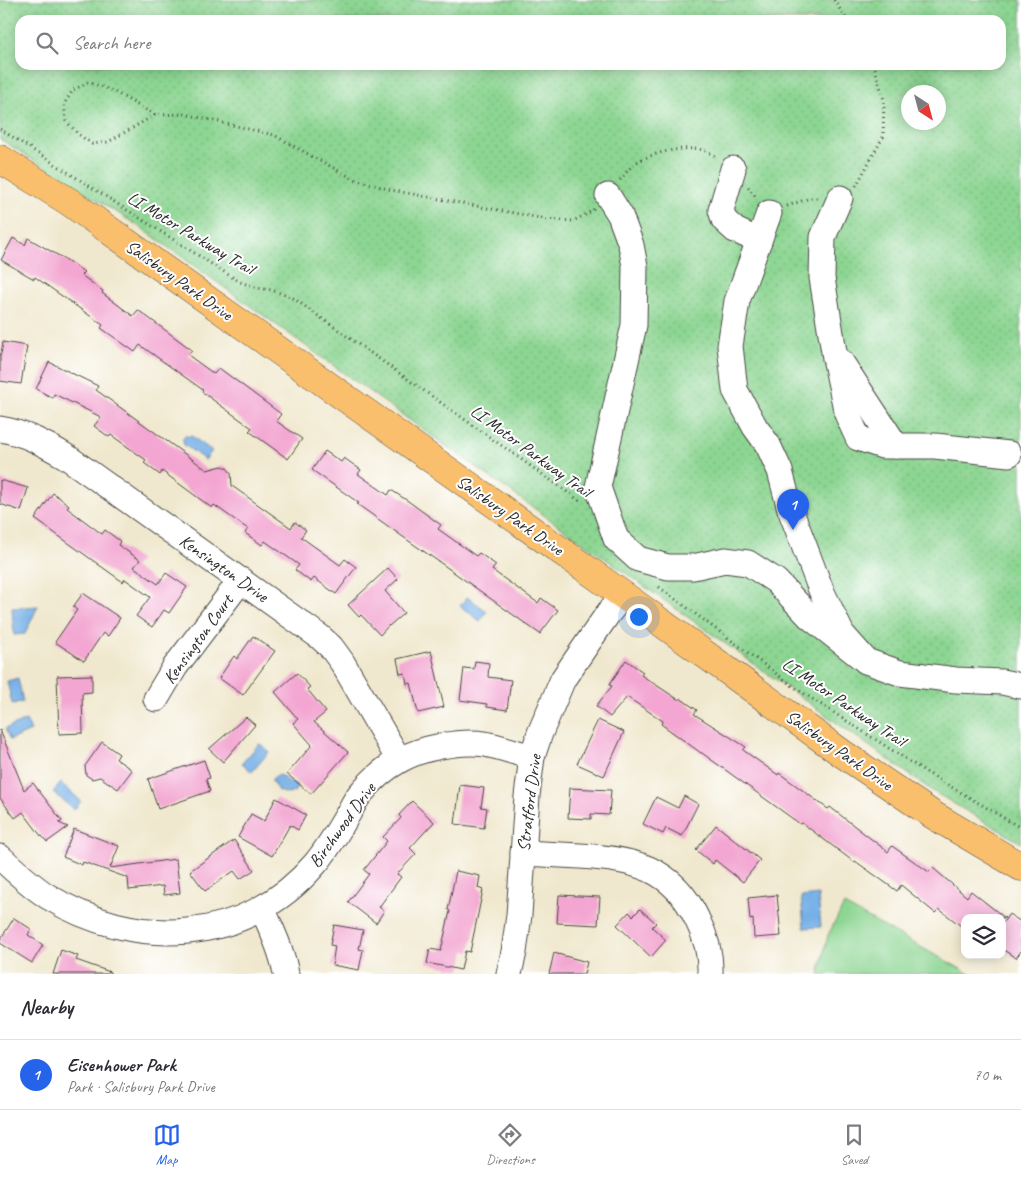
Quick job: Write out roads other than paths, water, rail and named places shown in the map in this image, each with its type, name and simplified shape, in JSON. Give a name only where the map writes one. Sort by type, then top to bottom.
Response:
[{"type":"main road","name":"Salisbury Park Drive","points":[[0,160],[68,201],[851,760],[932,815],[1021,867]]},
{"type":"street","points":[[732,169],[721,210],[724,220],[736,230],[759,241]]},
{"type":"street","points":[[608,196],[620,214],[631,245],[635,266],[634,325],[598,487],[616,539],[638,559],[668,567],[693,567],[725,560],[748,563],[776,581],[810,617],[866,660],[900,672],[956,680],[1002,682],[1021,686]]},
{"type":"street","points":[[840,198],[823,237],[822,278],[834,352],[847,414],[858,438],[882,446],[935,446],[1009,454]]},
{"type":"street","points":[[769,213],[737,301],[730,346],[735,390],[755,427],[768,445],[780,471],[790,510],[833,616],[842,634],[866,660]]},
{"type":"street","name":"Kensington Drive","points":[[0,428],[29,436],[67,457],[308,627],[331,647],[347,669],[399,760]]},
{"type":"street","name":"Kensington Court","points":[[156,699],[175,667],[241,580]]},
{"type":"street","name":"Stratford Drive","points":[[509,974],[519,915],[527,796],[532,756],[563,679],[622,595]]},
{"type":"street","name":"Birchwood Drive","points":[[0,857],[30,884],[47,896],[91,917],[136,930],[170,933],[209,928],[236,920],[262,908],[296,883],[315,865],[326,850],[359,795],[380,774],[399,760],[419,751],[436,747],[476,744],[484,744],[532,756]]},
{"type":"street","points":[[523,853],[611,858],[635,863],[660,875],[673,885],[691,906],[707,943],[710,974]]},
{"type":"street","points":[[262,908],[284,960],[286,974]]},
{"type":"water","points":[[186,435],[188,437],[190,435],[212,451],[205,460],[183,444],[185,442],[182,440]]},
{"type":"water","points":[[467,597],[487,611],[480,621],[460,606]]},
{"type":"water","points":[[38,606],[25,634],[14,635],[12,608]]},
{"type":"water","points":[[18,678],[23,702],[12,704],[7,681]]},
{"type":"water","points":[[26,720],[31,731],[10,740],[5,729]]},
{"type":"water","points":[[259,744],[269,752],[252,772],[242,763]]},
{"type":"water","points":[[277,775],[296,784],[295,791],[289,794],[278,791],[272,781]]},
{"type":"water","points":[[61,783],[81,801],[74,810],[53,792]]},
{"type":"water","points":[[818,895],[821,927],[804,928],[801,897]]},
{"type":"place","name":"Eisenhower Park","points":[[793,530]]}]
